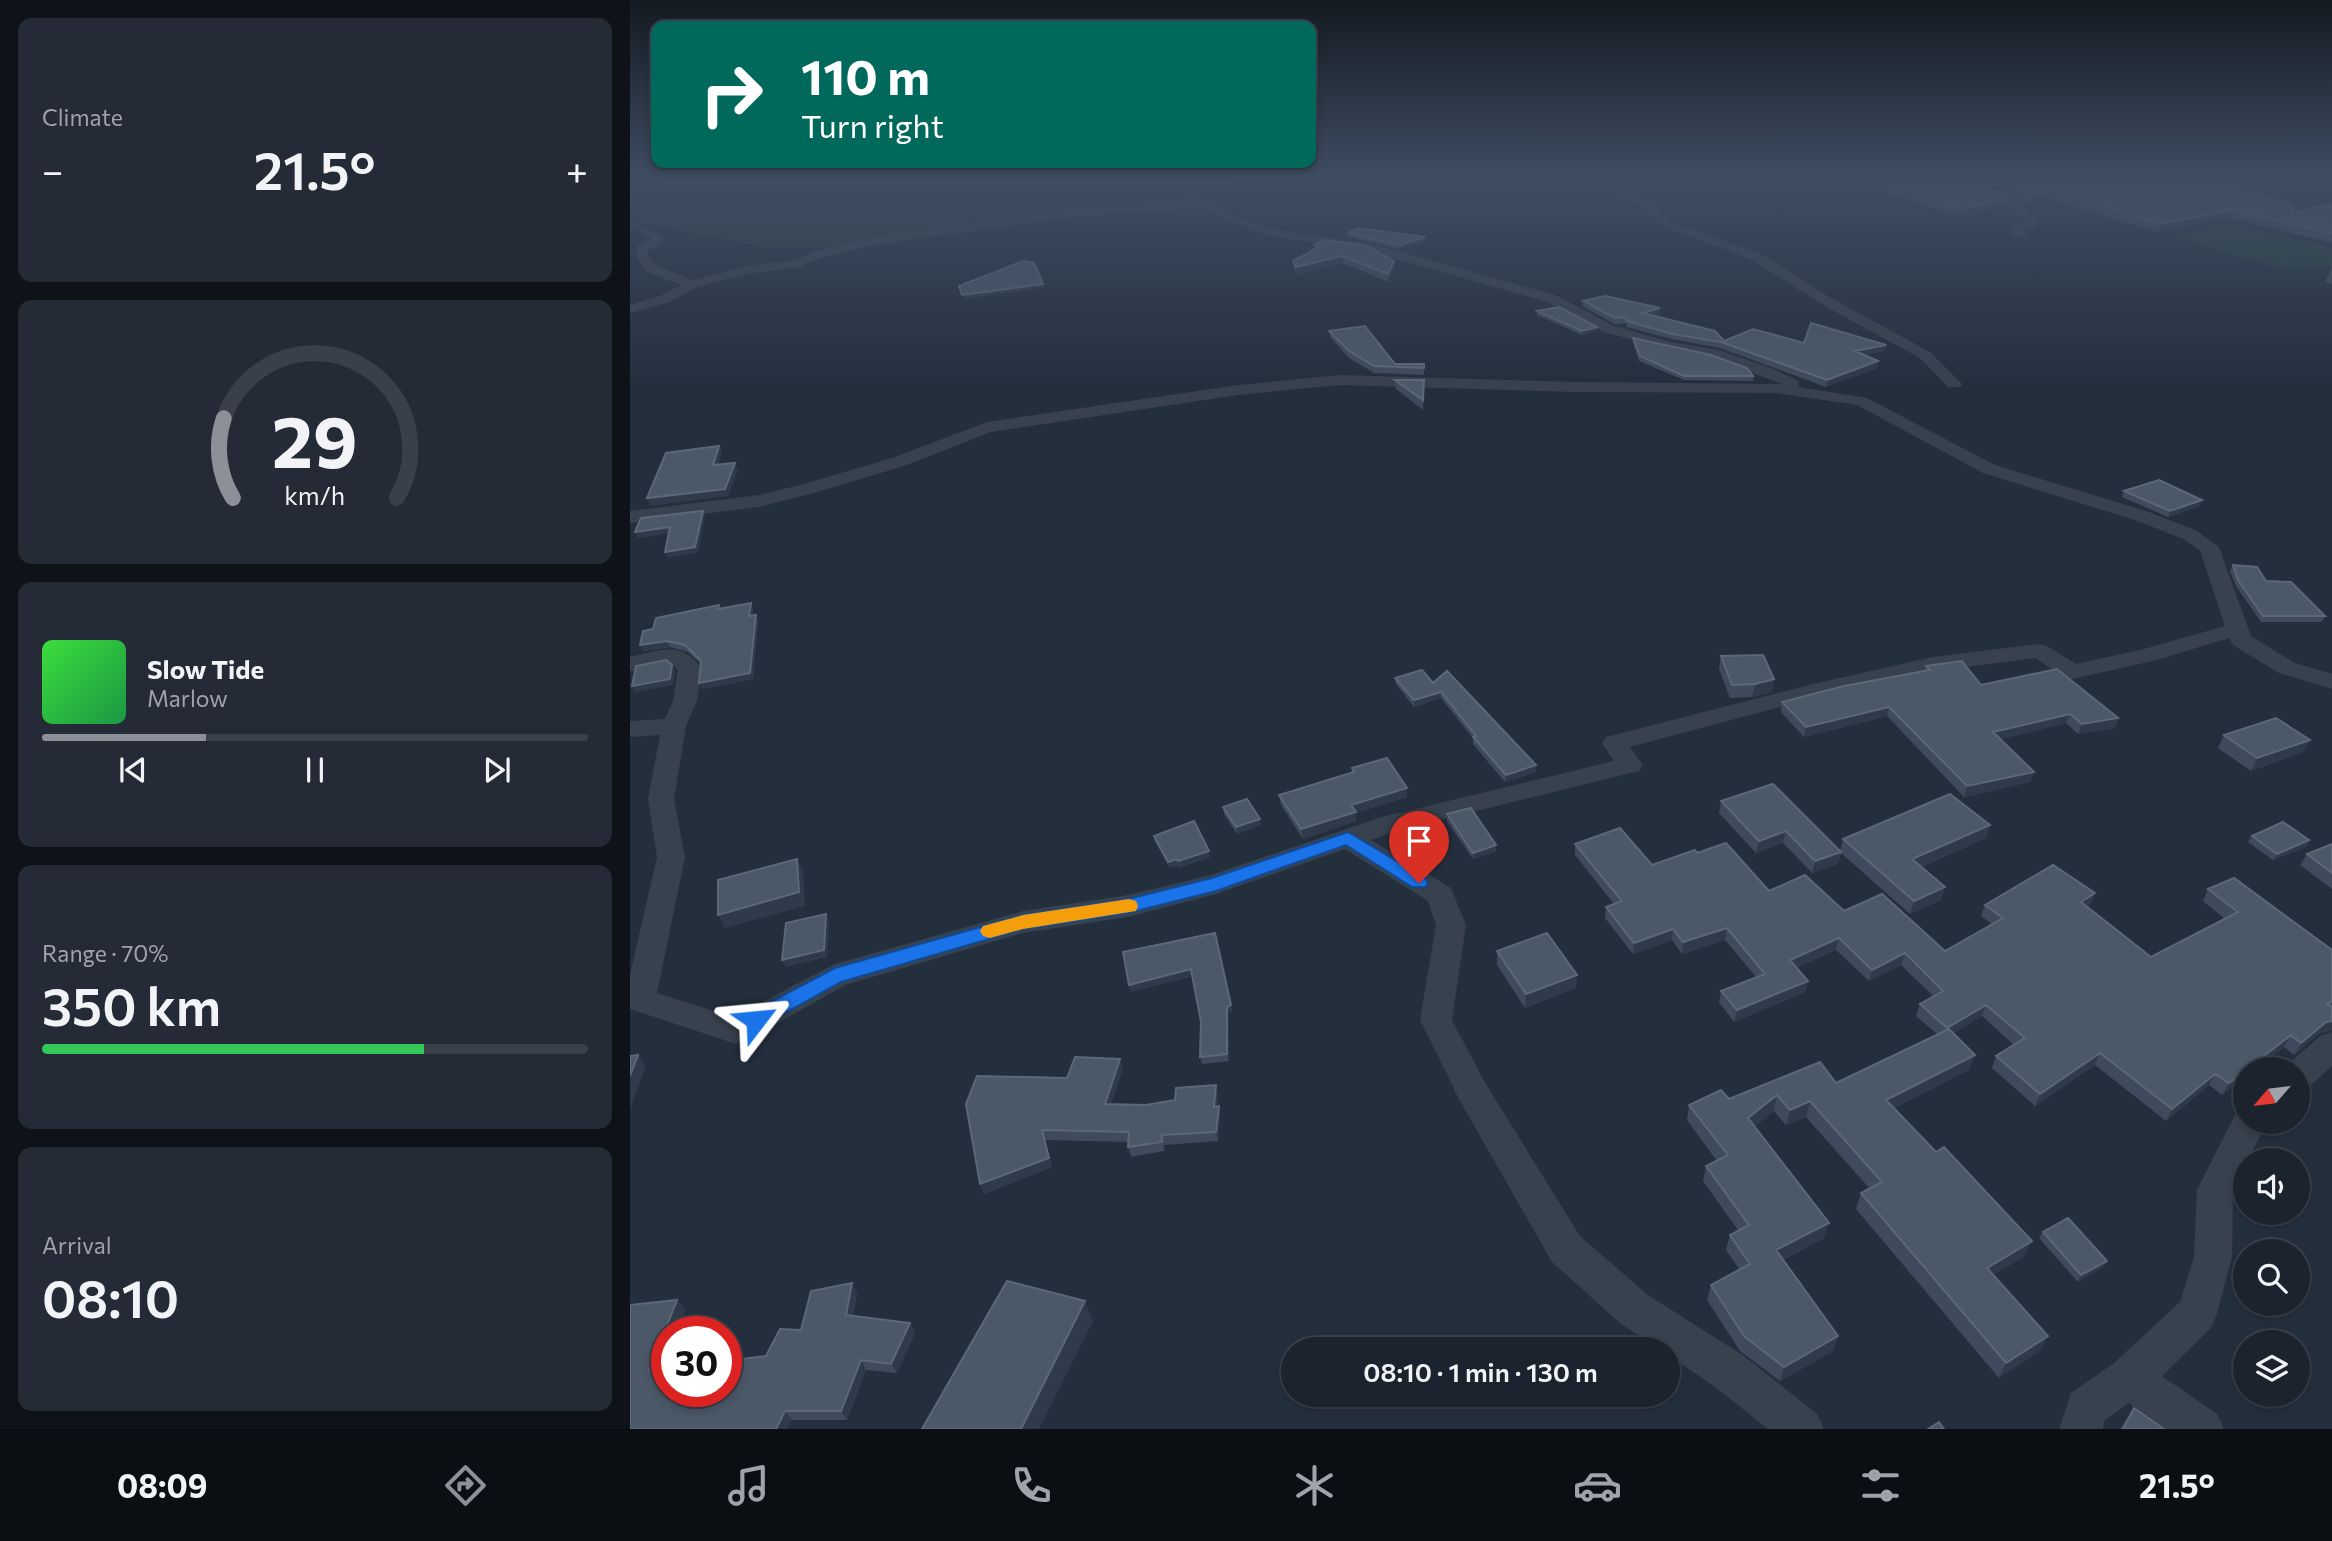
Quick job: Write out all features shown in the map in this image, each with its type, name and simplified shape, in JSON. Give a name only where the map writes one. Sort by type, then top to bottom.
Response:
[{"type":"street","points":[[644,248],[641,249],[641,256],[652,269],[692,284]]},
{"type":"street","points":[[630,309],[665,299],[692,284],[746,270],[800,263],[817,255],[846,248]]},
{"type":"street","points":[[1371,248],[1550,298],[1609,329],[1670,346],[1714,353],[1769,372],[1809,392]]},
{"type":"street","points":[[1732,248],[1755,256],[1828,302],[1925,355],[1954,384]]},
{"type":"street","points":[[630,517],[759,501],[807,489],[898,461],[987,427],[1250,389],[1339,380],[1576,387],[1776,388],[1861,401],[1989,470],[2143,516],[2190,535],[2209,547],[2241,640],[2287,668],[2332,682]]},
{"type":"street","points":[[630,664],[675,655],[690,669],[685,701],[674,726],[661,799],[671,857],[640,1000],[736,1031],[835,976],[1023,922],[1128,906],[1216,884],[1405,820],[1630,765],[1615,743],[1813,691],[1933,664],[2039,651],[2071,672],[2149,655],[2237,629]]},
{"type":"street","points":[[630,729],[674,726]]},
{"type":"street","points":[[1348,838],[1396,870],[1441,895],[1451,925],[1436,1020],[1484,1112],[1566,1249],[1634,1309],[1729,1371],[1802,1429]]},
{"type":"street","points":[[2310,1065],[2332,1045]]},
{"type":"street","points":[[2081,1429],[2086,1408],[2129,1378],[2197,1314],[2213,1257],[2216,1190],[2243,1134]]},
{"type":"street","points":[[2129,1378],[2202,1429]]},
{"type":"green space","points":[[767,248],[818,248],[774,249]]},
{"type":"green space","points":[[2213,248],[2332,248],[2332,266],[2286,271]]},
{"type":"building","points":[[1318,248],[1370,248],[1394,261],[1388,274],[1342,256],[1296,267],[1293,261]]},
{"type":"building","points":[[1023,261],[1034,263],[1043,284],[962,295],[959,286]]},
{"type":"building","points":[[1605,296],[1660,308],[1642,313],[1715,331],[1724,341],[1753,329],[1804,343],[1811,323],[1886,345],[1855,351],[1878,361],[1827,380],[1721,342],[1672,334],[1627,321],[1626,317],[1615,318],[1583,301]]},
{"type":"building","points":[[1559,307],[1597,327],[1582,331],[1537,311]]},
{"type":"building","points":[[1365,326],[1395,364],[1424,364],[1424,368],[1374,366],[1349,351],[1329,331]]},
{"type":"building","points":[[1633,338],[1711,355],[1747,368],[1753,376],[1684,376],[1640,356]]},
{"type":"building","points":[[1395,380],[1424,380],[1423,400]]},
{"type":"building","points":[[719,446],[713,465],[735,463],[725,489],[647,498],[666,453]]},
{"type":"building","points":[[2159,480],[2202,500],[2170,511],[2124,491]]},
{"type":"building","points":[[703,511],[695,547],[665,552],[670,527],[635,532],[641,518]]},
{"type":"building","points":[[2233,565],[2257,567],[2266,581],[2291,582],[2325,616],[2263,616],[2238,580]]},
{"type":"building","points":[[751,603],[749,616],[756,615],[750,673],[699,683],[701,661],[685,645],[667,641],[640,645],[643,631],[653,629],[656,618],[719,605],[718,609]]},
{"type":"building","points":[[1763,655],[1774,679],[1755,684],[1732,685],[1721,656]]},
{"type":"building","points":[[666,660],[672,665],[670,679],[632,686],[636,666]]},
{"type":"building","points":[[1962,661],[1981,685],[2057,669],[2118,718],[2082,724],[2070,714],[1993,732],[2034,772],[1967,786],[1889,707],[1806,727],[1782,702],[1844,686],[1930,670],[1926,666]]},
{"type":"building","points":[[1422,670],[1433,683],[1447,671],[1536,765],[1506,775],[1473,737],[1476,736],[1441,692],[1414,700],[1395,678]]},
{"type":"building","points":[[2276,718],[2310,740],[2257,758],[2224,735]]},
{"type":"building","points":[[1387,758],[1407,788],[1351,805],[1356,812],[1301,829],[1279,795],[1354,772],[1352,768]]},
{"type":"building","points":[[1773,784],[1841,852],[1815,861],[1786,831],[1759,841],[1721,801]]},
{"type":"building","points":[[1950,794],[1990,825],[1912,859],[1945,887],[1914,901],[1843,839]]},
{"type":"building","points":[[1247,799],[1260,819],[1236,827],[1223,807]]},
{"type":"building","points":[[1471,808],[1496,845],[1473,853],[1447,814]]},
{"type":"building","points":[[1194,821],[1209,851],[1168,862],[1154,836]]},
{"type":"building","points":[[2283,822],[2309,840],[2277,854],[2252,836]]},
{"type":"building","points":[[1620,828],[1652,865],[1695,850],[1697,853],[1726,843],[1769,891],[1805,875],[1844,911],[1882,894],[1945,951],[2003,918],[1985,905],[2053,865],[2095,893],[2081,902],[2151,957],[2238,912],[2208,889],[2234,878],[2332,950],[2332,1001],[2327,1004],[2332,1007],[2332,1021],[2326,1022],[2301,1043],[2291,1035],[2263,1057],[2233,1057],[2233,1080],[2229,1083],[2215,1074],[2172,1109],[2100,1053],[2040,1094],[1996,1056],[2025,1038],[1986,1005],[1947,1028],[1920,1004],[1943,991],[1905,953],[1872,970],[1839,938],[1790,960],[1808,981],[1737,1010],[1721,991],[1765,974],[1727,928],[1683,942],[1673,929],[1634,943],[1606,907],[1622,901],[1575,844]]},
{"type":"building","points":[[2332,844],[2332,873],[2307,854]]},
{"type":"building","points":[[797,859],[799,892],[718,915],[718,880]]},
{"type":"building","points":[[826,914],[824,950],[782,960],[786,923]]},
{"type":"building","points":[[1215,933],[1231,1005],[1227,1007],[1227,1054],[1200,1057],[1201,1022],[1191,969],[1129,985],[1123,952]]},
{"type":"building","points":[[1547,933],[1577,975],[1526,994],[1497,951]]},
{"type":"building","points":[[1949,1029],[1975,1055],[1886,1100],[1936,1152],[1944,1147],[2032,1241],[1987,1268],[2048,1336],[2006,1363],[1861,1193],[1882,1182],[1810,1101],[1790,1110],[1777,1095],[1748,1118],[1829,1223],[1776,1250],[1838,1336],[1784,1367],[1744,1336],[1711,1285],[1750,1264],[1730,1235],[1749,1225],[1706,1166],[1728,1155],[1689,1105],[1721,1090],[1729,1099],[1820,1062],[1836,1083]]},
{"type":"building","points":[[638,1055],[630,1076],[630,1056]]},
{"type":"building","points":[[1075,1057],[1120,1059],[1105,1104],[1146,1105],[1175,1100],[1176,1088],[1216,1085],[1214,1107],[1219,1106],[1216,1132],[1162,1135],[1162,1142],[1128,1147],[1129,1132],[1042,1130],[1049,1158],[980,1184],[966,1104],[977,1076],[1067,1078]]},
{"type":"building","points":[[2068,1218],[2107,1261],[2081,1275],[2043,1232]]},
{"type":"building","points":[[1007,1281],[1085,1301],[1021,1429],[922,1429]]},
{"type":"building","points":[[852,1283],[846,1315],[910,1323],[891,1364],[861,1360],[841,1411],[785,1411],[776,1429],[630,1429],[630,1305],[677,1300],[671,1316],[651,1316],[651,1407],[742,1407],[742,1359],[766,1356],[780,1329],[801,1330],[811,1291]]},
{"type":"building","points":[[2134,1408],[2164,1429],[2123,1429]]},
{"type":"building","points":[[1939,1422],[1944,1429],[1928,1429]]},
{"type":"slow traffic","points":[[990,931],[1023,922],[1129,906]]},
{"type":"route","points":[[756,1020],[835,976],[1023,922],[1128,906],[1216,884],[1348,838],[1419,883]]}]
